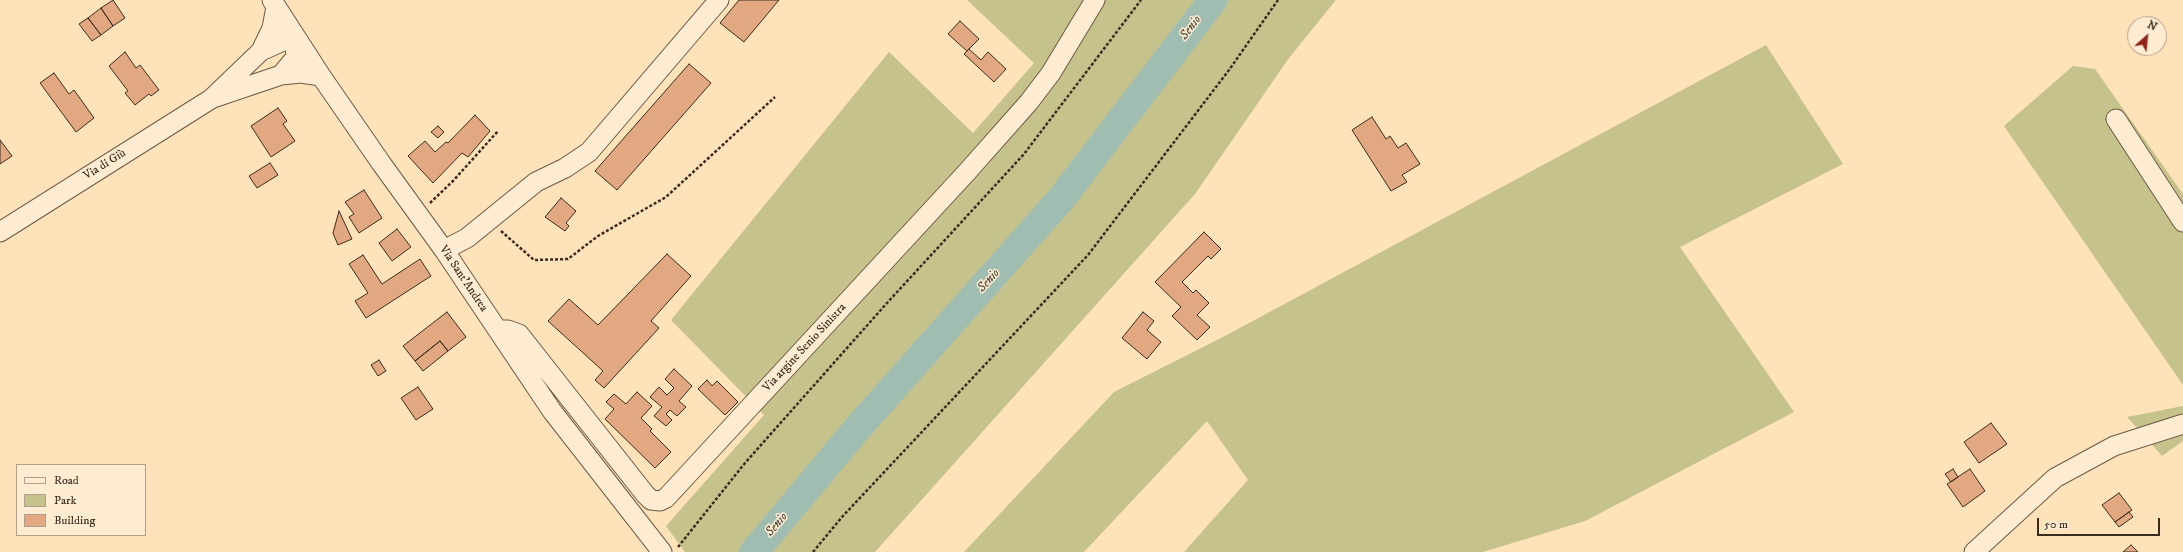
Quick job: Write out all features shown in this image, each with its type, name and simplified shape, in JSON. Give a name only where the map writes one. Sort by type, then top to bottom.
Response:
[{"type":"street","points":[[444,250],[467,238],[536,182],[565,168],[589,152],[719,0]]},
{"type":"street","name":"Via argine Senio Sinistra","points":[[498,330],[508,330],[519,334],[651,500],[660,501],[666,498],[967,172],[1029,102],[1051,73],[1095,0]]},
{"type":"street","name":"Via Sant'Andrea","points":[[274,3],[321,76],[444,250],[552,411],[662,552]]},
{"type":"street","name":"Via di Giù","points":[[261,51],[272,28],[274,3]]},
{"type":"street","points":[[281,75],[296,57],[294,36]]},
{"type":"street","name":"Via di Giù","points":[[0,232],[211,99],[261,51],[294,36]]},
{"type":"street","name":"Via di Giù","points":[[211,99],[281,75],[301,73],[321,76]]},
{"type":"street","points":[[2116,119],[2183,222]]},
{"type":"street","points":[[1974,552],[2055,478],[2114,446],[2183,424]]},
{"type":"path","points":[[674,552],[745,463],[892,297],[1024,154],[1140,0]]},
{"type":"path","points":[[813,552],[842,517],[1088,255],[1224,76],[1278,0]]},
{"type":"path","points":[[489,220],[534,260],[568,259],[598,236],[666,197],[775,97]]},
{"type":"path","points":[[418,213],[453,181],[498,131]]},
{"type":"green space","points":[[967,0],[1336,0],[1289,58],[1195,194],[875,552],[685,552],[666,526],[764,415],[671,320],[889,52],[973,133],[1034,63]]},
{"type":"green space","points":[[1766,45],[1843,164],[1680,247],[1794,412],[1585,521],[1483,552],[1184,552],[1248,480],[1207,421],[1084,552],[964,552],[1114,392],[1223,337]]},
{"type":"green space","points":[[2073,66],[2095,69],[2183,194],[2183,385],[2004,126]]},
{"type":"green space","points":[[2183,406],[2183,441],[2162,456],[2127,417]]},
{"type":"building","points":[[113,0],[125,18],[113,26],[101,8]]},
{"type":"building","points":[[739,0],[779,0],[744,42],[720,23]]},
{"type":"building","points":[[101,8],[113,26],[101,35],[88,18]]},
{"type":"building","points":[[88,18],[101,35],[92,41],[79,24]]},
{"type":"building","points":[[960,21],[979,39],[967,51],[948,34]]},
{"type":"building","points":[[969,49],[981,60],[988,52],[1006,69],[994,82],[964,54]]},
{"type":"building","points":[[125,52],[136,68],[140,65],[159,90],[151,96],[149,94],[135,105],[125,93],[128,91],[109,66]]},
{"type":"building","points":[[689,64],[711,83],[617,190],[595,171]]},
{"type":"building","points":[[54,73],[69,94],[74,90],[94,118],[76,132],[40,83]]},
{"type":"building","points":[[278,108],[287,121],[283,124],[295,141],[271,157],[251,126]]},
{"type":"building","points":[[475,115],[490,131],[468,157],[462,153],[433,183],[408,156],[425,141],[435,152],[446,142],[448,143]]},
{"type":"building","points":[[1372,117],[1386,139],[1390,136],[1398,148],[1406,143],[1420,164],[1402,175],[1407,182],[1391,191],[1352,130]]},
{"type":"building","points":[[438,126],[444,132],[438,138],[431,132]]},
{"type":"building","points":[[0,140],[12,156],[0,164]]},
{"type":"building","points":[[270,163],[278,175],[257,188],[249,176]]},
{"type":"building","points":[[364,190],[382,218],[359,233],[349,217],[354,214],[345,202]]},
{"type":"building","points":[[561,198],[576,211],[566,223],[569,226],[565,231],[545,217]]},
{"type":"building","points":[[339,211],[352,239],[338,245],[333,233]]},
{"type":"building","points":[[397,229],[411,247],[392,261],[379,243]]},
{"type":"building","points":[[1204,232],[1221,249],[1211,259],[1208,256],[1182,282],[1193,293],[1196,290],[1209,303],[1197,315],[1210,327],[1197,340],[1172,316],[1181,307],[1155,282]]},
{"type":"building","points":[[667,254],[691,276],[651,321],[659,328],[604,388],[595,380],[603,371],[548,321],[569,299],[598,325]]},
{"type":"building","points":[[363,255],[382,284],[420,259],[431,276],[366,318],[355,301],[368,293],[349,264]]},
{"type":"building","points":[[447,312],[466,337],[448,351],[440,341],[415,361],[403,346]]},
{"type":"building","points":[[1143,312],[1154,321],[1147,330],[1161,342],[1147,359],[1122,338]]},
{"type":"building","points":[[440,341],[448,351],[423,371],[415,361]]},
{"type":"building","points":[[379,360],[386,371],[378,376],[371,365]]},
{"type":"building","points":[[674,369],[692,386],[679,401],[686,407],[677,416],[670,410],[666,414],[672,420],[666,426],[654,416],[662,407],[650,397],[659,387],[667,395],[674,388],[665,379]]},
{"type":"building","points":[[707,380],[712,386],[717,381],[738,402],[725,415],[698,389]]},
{"type":"building","points":[[418,387],[433,409],[416,420],[401,398]]},
{"type":"building","points":[[637,392],[652,406],[641,418],[652,429],[650,431],[671,452],[655,468],[605,419],[614,409],[606,402],[614,394],[626,404]]},
{"type":"building","points":[[1991,423],[2007,444],[1979,463],[1964,442]]},
{"type":"building","points":[[1953,469],[1958,477],[1951,482],[1945,474]]},
{"type":"building","points":[[1970,469],[1985,491],[1963,507],[1947,484]]},
{"type":"building","points":[[2119,493],[2132,510],[2115,522],[2102,505]]},
{"type":"building","points":[[2129,512],[2133,517],[2119,527],[2115,522]]},
{"type":"building","points":[[2131,545],[2138,552],[2123,552]]},
{"type":"waterway","name":"Senio","points":[[754,552],[856,430],[1061,199],[1213,0]]}]
